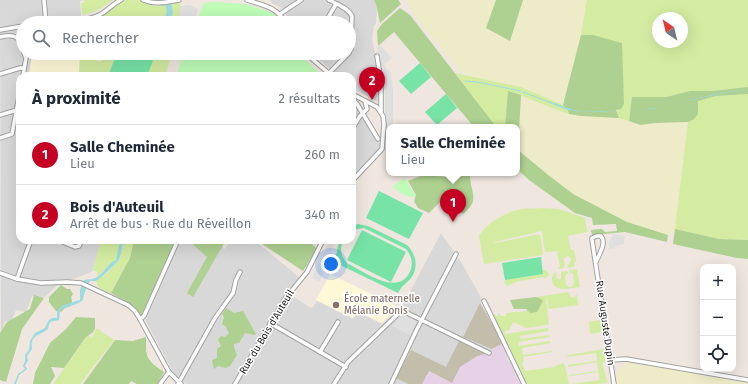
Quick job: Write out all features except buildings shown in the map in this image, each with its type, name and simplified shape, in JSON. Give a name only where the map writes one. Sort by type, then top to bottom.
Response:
[{"type":"street","points":[[44,0],[45,16]]},
{"type":"street","points":[[97,16],[107,11],[121,0]]},
{"type":"street","points":[[143,0],[149,2],[180,0]]},
{"type":"street","points":[[247,0],[269,7],[280,14],[301,0]]},
{"type":"street","points":[[291,0],[294,5]]},
{"type":"street","points":[[329,0],[346,9],[352,16]]},
{"type":"street","points":[[329,16],[336,4]]},
{"type":"street","points":[[0,30],[16,27]]},
{"type":"street","points":[[0,37],[16,37]]},
{"type":"street","points":[[356,177],[382,149],[384,124],[381,113],[381,82],[377,56]]},
{"type":"street","points":[[24,72],[26,60]]},
{"type":"street","points":[[313,60],[327,72]]},
{"type":"street","points":[[332,72],[342,60]]},
{"type":"street","points":[[0,74],[24,68]]},
{"type":"street","points":[[356,96],[377,107],[381,113]]},
{"type":"street","points":[[365,101],[367,109]]},
{"type":"street","points":[[356,103],[378,139]]},
{"type":"street","points":[[356,123],[367,109],[377,107]]},
{"type":"street","points":[[0,115],[16,110]]},
{"type":"street","points":[[0,138],[12,134],[16,115]]},
{"type":"street","name":"Rue Auguste Dupin","points":[[596,262],[603,242],[601,236],[592,238],[614,384]]},
{"type":"street","points":[[18,277],[30,244]]},
{"type":"street","points":[[68,244],[76,247],[80,244]]},
{"type":"street","points":[[140,319],[144,316],[176,244]]},
{"type":"street","name":"Rue du Bois d'Auteuil","points":[[235,384],[270,323],[292,290],[308,272],[321,244]]},
{"type":"street","points":[[391,384],[456,254]]},
{"type":"street","points":[[0,272],[41,283],[78,282],[128,305],[135,311],[140,319],[168,372],[179,383],[215,318],[233,293],[236,280],[240,272]]},
{"type":"street","points":[[484,301],[524,384]]},
{"type":"street","points":[[334,384],[348,362],[397,313],[403,311],[489,353]]},
{"type":"street","points":[[320,352],[338,322]]},
{"type":"street","points":[[270,323],[346,367]]},
{"type":"street","points":[[610,360],[626,359],[748,380]]},
{"type":"street","points":[[160,384],[168,372]]},
{"type":"shaded area","points":[[0,0],[84,0],[80,1],[81,16],[16,16],[16,60],[31,60],[29,72],[16,72],[16,244],[101,244],[101,246],[92,272],[57,285],[45,297],[32,296],[26,312],[16,310],[11,322],[5,321],[1,334]]},
{"type":"shaded area","points":[[270,0],[374,0],[377,4],[376,24],[374,25],[372,38],[376,58],[379,101],[377,102],[372,98],[356,91],[356,72],[333,72],[320,60],[356,60],[356,16],[287,16],[284,9],[272,3]]},
{"type":"shaded area","points":[[406,0],[496,0],[486,28],[510,40],[523,0],[587,0],[581,35],[563,105],[512,85],[476,79],[459,70],[417,19]]},
{"type":"shaded area","points":[[189,5],[198,9],[196,16],[179,16],[180,6]]},
{"type":"shaded area","points":[[381,46],[391,58],[384,65],[391,73],[393,89],[393,124],[386,124],[386,143],[385,90],[377,47]]},
{"type":"shaded area","points":[[31,60],[80,60],[79,72],[30,72]]},
{"type":"shaded area","points":[[521,95],[559,111],[619,118],[640,125],[688,122],[674,234],[668,235],[627,222],[573,194],[520,152]]},
{"type":"shaded area","points":[[356,106],[363,114],[381,146],[356,172]]},
{"type":"shaded area","points":[[441,233],[461,262],[482,299],[480,303],[503,343],[492,349],[492,352],[488,356],[475,358],[460,367],[452,383],[429,371],[422,384],[187,384],[174,374],[142,314],[149,259],[162,271],[174,244],[218,244],[225,249],[228,244],[259,244],[299,277],[291,295],[309,307],[312,308],[317,301],[353,319],[356,311],[382,324],[403,305]]},
{"type":"shaded area","points":[[613,234],[625,236],[624,244],[609,249],[609,242]]},
{"type":"shaded area","points":[[328,244],[334,244],[319,282],[312,278]]},
{"type":"shaded area","points":[[330,274],[398,307],[382,323],[357,311],[353,318],[316,300]]},
{"type":"shaded area","points":[[480,303],[503,343],[492,349],[463,337]]},
{"type":"shaded area","points":[[404,314],[415,320],[416,323],[410,335],[393,326],[400,315],[403,316]]},
{"type":"shaded area","points":[[459,341],[485,354],[477,356],[460,367],[452,383],[429,371],[422,384],[408,384],[396,378],[411,350],[446,367]]},
{"type":"shaded area","points":[[503,343],[508,355],[507,359],[509,362],[512,362],[522,384],[422,384],[428,371],[452,383],[460,367],[477,356],[485,354],[488,356],[492,352],[492,349]]},
{"type":"shaded area","points":[[627,362],[748,382],[748,384],[616,384],[615,374]]},
{"type":"green space","points":[[84,0],[113,0],[98,10],[82,15],[81,3],[84,3]]},
{"type":"green space","points":[[124,0],[140,0],[156,6],[165,5],[166,7],[167,6],[168,15],[168,16],[103,16]]},
{"type":"green space","points":[[374,0],[398,0],[401,4],[380,23]]},
{"type":"green space","points":[[496,0],[523,0],[510,41],[486,28]]},
{"type":"green space","points":[[587,0],[748,0],[748,87],[712,91],[690,91],[666,97],[632,97],[629,121],[619,118],[593,35],[581,35]]},
{"type":"green space","points":[[179,2],[181,6],[180,16],[170,16],[172,12],[170,6]]},
{"type":"green space","points":[[217,2],[246,4],[270,12],[274,14],[274,16],[199,16],[204,3]]},
{"type":"green space","points":[[400,8],[410,15],[494,124],[471,124],[394,32],[378,46],[377,31],[382,24]]},
{"type":"green space","points":[[581,35],[593,35],[622,43],[624,104],[621,109],[616,110],[619,118],[569,114],[568,110],[563,105]]},
{"type":"green space","points":[[80,60],[95,60],[100,62],[101,60],[115,60],[110,72],[79,72]]},
{"type":"green space","points":[[114,60],[153,60],[149,72],[110,72]]},
{"type":"green space","points":[[153,60],[170,60],[167,72],[149,72]]},
{"type":"green space","points":[[182,60],[305,60],[318,72],[177,72]]},
{"type":"green space","points":[[420,63],[431,77],[411,94],[399,81]]},
{"type":"green space","points":[[455,73],[521,87],[563,105],[568,110],[569,114],[508,91],[505,124],[494,124]]},
{"type":"green space","points":[[748,87],[748,94],[716,96],[698,101],[698,114],[694,119],[688,122],[640,125],[629,121],[632,97],[666,97],[690,91],[712,91]]},
{"type":"green space","points":[[508,91],[521,95],[519,124],[505,124]]},
{"type":"green space","points":[[446,94],[457,108],[438,124],[436,124],[425,112]]},
{"type":"green space","points":[[748,94],[748,240],[719,239],[675,229],[688,122],[697,114],[698,101],[716,96]]},
{"type":"green space","points":[[520,152],[573,194],[627,222],[668,235],[667,242],[625,232],[592,235],[591,230],[602,229],[605,232],[617,231],[616,224],[593,225],[592,218],[575,213],[520,172]]},
{"type":"green space","points":[[420,176],[470,176],[473,199],[469,209],[463,214],[454,203],[444,207],[441,201],[429,213],[418,208],[414,201],[416,195],[408,181]]},
{"type":"green space","points":[[405,179],[415,195],[414,197],[406,195],[392,187]]},
{"type":"green space","points":[[379,191],[423,213],[409,239],[366,218]]},
{"type":"green space","points":[[522,209],[559,209],[585,218],[587,232],[568,236],[571,250],[574,250],[576,262],[574,262],[575,266],[569,268],[567,267],[571,260],[570,257],[567,256],[563,259],[565,263],[564,268],[558,269],[560,267],[557,253],[559,251],[545,252],[542,231],[494,242],[540,234],[543,255],[484,264],[479,236],[487,226],[498,218]]},
{"type":"green space","points":[[356,225],[368,226],[407,245],[413,252],[416,265],[415,269],[411,278],[398,293],[334,262],[339,244],[342,244],[341,252],[347,263],[372,277],[391,283],[399,282],[406,278],[411,269],[412,261],[406,249],[364,228],[356,229]]},
{"type":"green space","points":[[675,229],[719,239],[748,240],[748,259],[673,244]]},
{"type":"green space","points":[[362,230],[406,252],[391,282],[347,260]]},
{"type":"green space","points":[[100,244],[120,244],[117,259],[97,277],[97,272],[93,270]]},
{"type":"green space","points":[[123,244],[133,244],[130,258],[110,294],[98,287],[96,281],[108,272],[120,258]]},
{"type":"green space","points":[[133,244],[174,244],[141,316],[129,303],[111,293],[130,258]]},
{"type":"green space","points":[[192,244],[224,244],[193,297],[187,293],[207,257]]},
{"type":"green space","points":[[262,244],[312,244],[317,249],[303,271]]},
{"type":"green space","points":[[541,257],[543,274],[505,280],[502,263]]},
{"type":"green space","points":[[577,269],[580,287],[565,289],[556,287],[553,284],[553,274],[556,272],[557,279],[561,279],[561,272],[567,271],[568,273],[565,276],[566,284],[568,287],[571,287],[574,283],[573,274],[569,272],[569,270]]},
{"type":"green space","points":[[543,270],[548,272],[549,275],[544,279],[544,277],[519,281],[507,286],[504,282],[505,280],[543,274]]},
{"type":"green space","points":[[61,285],[67,289],[70,289],[73,294],[71,297],[71,306],[65,308],[61,312],[56,311],[49,302],[49,297]]},
{"type":"green space","points":[[569,292],[571,298],[577,295],[578,305],[549,309],[546,299],[549,324],[526,328],[513,322],[509,331],[505,330],[505,334],[548,328],[549,331],[520,336],[521,339],[549,335],[550,337],[518,342],[519,346],[550,341],[551,343],[522,348],[523,355],[552,351],[523,357],[524,361],[522,363],[525,371],[555,367],[563,363],[569,384],[525,384],[492,314],[498,317],[498,313],[501,316],[506,316],[506,313],[528,311],[530,313],[541,303],[541,299],[536,297]]},
{"type":"green space","points":[[34,295],[44,298],[22,329],[6,382],[0,380],[0,333],[7,322],[30,309]]},
{"type":"green space","points":[[536,297],[543,301],[537,312],[530,313],[526,309],[514,309],[510,300]]},
{"type":"green space","points":[[226,308],[234,313],[243,311],[256,334],[245,333],[239,343],[234,344],[237,355],[230,366],[226,368],[218,366],[214,369],[212,360],[217,358],[217,349],[221,346],[218,339],[221,336],[225,337],[229,333],[226,327],[222,324],[224,317],[222,314]]},
{"type":"green space","points":[[76,317],[95,318],[95,329],[86,337],[64,368],[51,367],[55,376],[50,384],[33,384],[35,373],[50,343],[66,329]]},
{"type":"green space","points":[[603,321],[603,330],[600,330],[603,332],[590,334],[589,322]]},
{"type":"green space","points":[[96,329],[114,340],[80,384],[53,384],[88,335],[92,338]]},
{"type":"green space","points":[[146,337],[146,350],[148,358],[164,372],[157,384],[137,384],[131,381],[129,384],[83,384],[115,340],[133,341]]},
{"type":"green space","points":[[604,349],[605,362],[602,363],[607,381],[606,383],[571,384],[600,380],[598,372],[569,376],[598,371],[597,362],[568,367],[568,365],[597,361],[596,353],[566,357],[569,355]]},
{"type":"water","points":[[748,90],[724,93],[674,104],[715,94]]},
{"type":"water","points":[[547,101],[581,111],[618,111],[601,112],[576,111],[569,110]]},
{"type":"water","points":[[661,107],[652,109],[635,110],[651,108]]},
{"type":"water","points":[[120,244],[123,244],[119,259],[98,280],[90,281],[85,290],[83,300],[60,311],[59,320],[51,322],[48,329],[34,338],[32,341],[32,349],[27,356],[28,360],[25,366],[27,369],[19,375],[16,384],[14,384],[18,374],[25,369],[23,366],[25,355],[29,350],[30,341],[35,333],[45,328],[50,319],[57,318],[57,311],[63,305],[80,300],[80,290],[84,280],[97,277],[116,260]]},
{"type":"waterway","points":[[167,0],[170,12],[169,16]]},
{"type":"waterway","points":[[465,81],[521,91]]},
{"type":"waterway","points":[[523,92],[569,110]]},
{"type":"place","name":"Bois d'Auteuil","points":[[372,100]]},
{"type":"place","name":"Salle Cheminée","points":[[453,222]]},
{"type":"place","name":"École maternelle Mélanie Bonis","points":[[336,305]]}]
